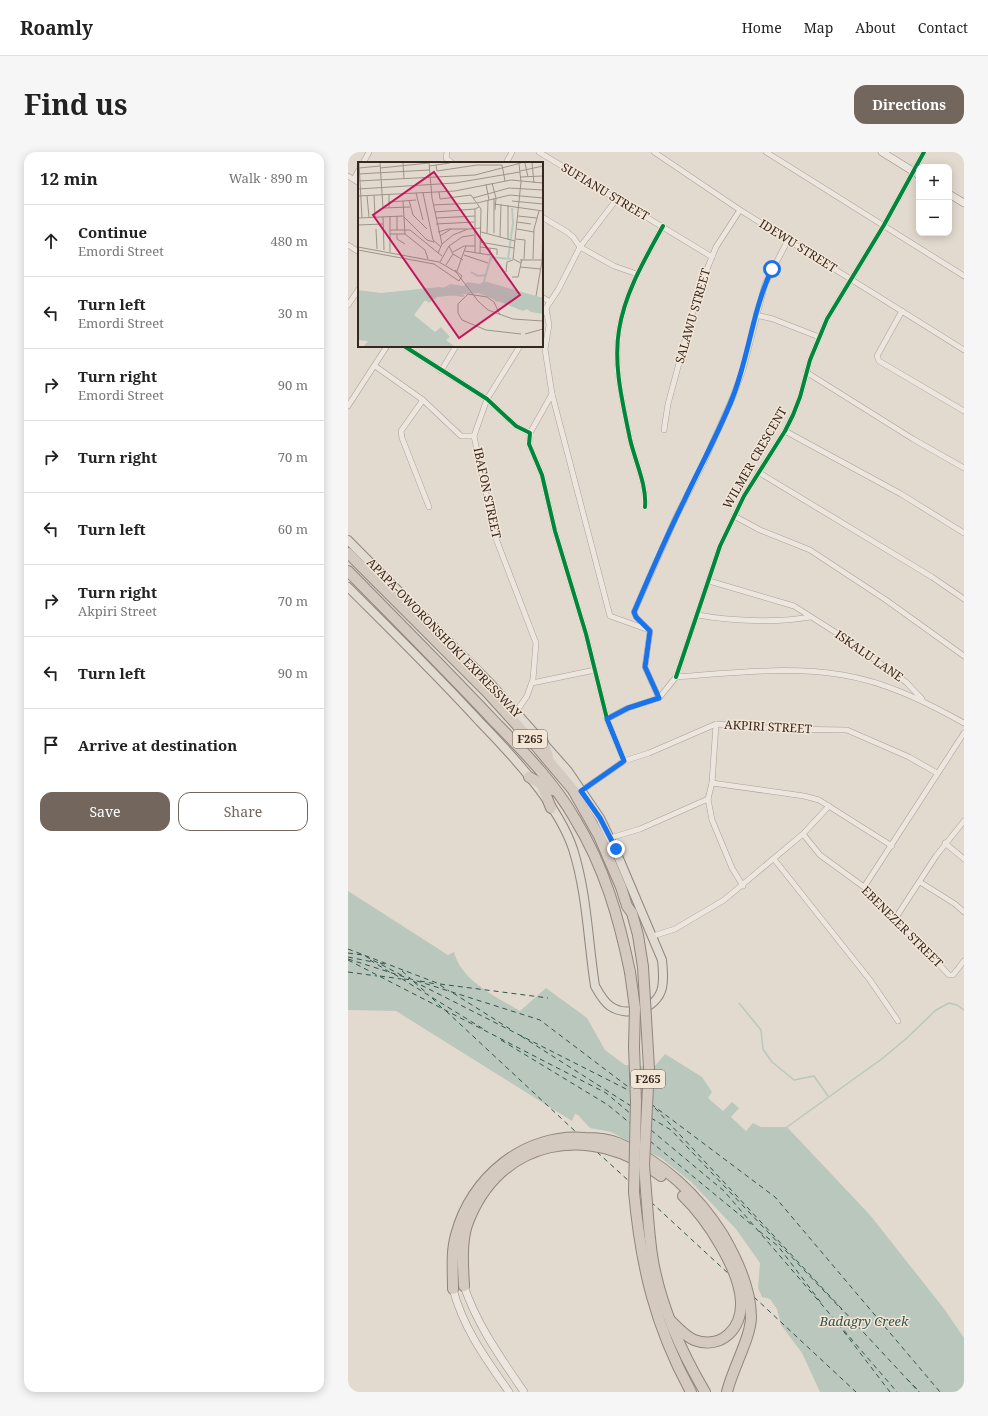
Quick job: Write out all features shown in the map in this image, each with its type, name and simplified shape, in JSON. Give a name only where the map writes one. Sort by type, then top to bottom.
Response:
[{"type":"highway","name":"APAPA-OWORONSHOKI EXPRESSWAY","points":[[348,553],[539,743],[564,773],[592,822],[613,867],[627,906],[632,913],[638,935],[643,967],[649,1068],[644,1165],[653,1261],[678,1340],[704,1392]]},
{"type":"highway","name":"APAPA-OWORONSHOKI EXPRESSWAY","points":[[348,571],[474,699],[537,767],[564,801],[591,847],[605,879],[621,930],[630,972],[635,1008],[636,1101],[634,1192],[641,1253],[647,1282],[668,1345],[691,1392]]},
{"type":"highway","points":[[539,743],[548,757],[564,773]]},
{"type":"highway","points":[[537,767],[551,808]]},
{"type":"highway","points":[[528,777],[554,791],[564,801]]},
{"type":"highway","points":[[453,1289],[454,1246],[460,1224],[470,1202],[481,1186],[506,1160],[533,1145],[555,1139],[576,1137],[617,1143],[653,1161],[675,1178],[698,1201],[716,1224],[733,1251],[745,1284],[750,1304],[751,1319],[749,1330],[731,1376],[727,1392]]},
{"type":"highway","points":[[464,1286],[463,1249],[467,1226],[477,1204],[499,1175],[518,1160],[545,1149],[561,1145],[581,1144],[600,1146],[624,1154],[654,1170],[669,1182],[694,1206],[723,1247],[741,1300],[738,1323],[724,1338],[706,1343],[686,1336],[671,1321]]},
{"type":"main road","name":"APAPA-OWORONSHOKI EXPRESSWAY","points":[[348,540],[516,712],[539,743]]},
{"type":"main road","name":"APAPA-OWORONSHOKI EXPRESSWAY","points":[[348,587],[462,702],[505,748],[551,808],[563,826],[573,849],[582,886],[595,986],[610,1006],[626,1011],[642,1010],[659,994],[662,989],[664,971],[662,960],[653,936],[600,818],[581,791],[564,773]]},
{"type":"street","points":[[364,162],[369,152]]},
{"type":"street","points":[[507,162],[512,152]]},
{"type":"street","name":"SUFIANU STREET","points":[[539,152],[712,257]]},
{"type":"street","name":"IDEWU STREET","points":[[654,152],[740,210],[964,350]]},
{"type":"street","points":[[766,152],[964,276]]},
{"type":"street","points":[[882,152],[916,173]]},
{"type":"street","name":"WILMER CRESCENT","points":[[919,164],[924,152]]},
{"type":"street","points":[[354,179],[358,172]]},
{"type":"street","name":"WILMER CRESCENT","points":[[659,698],[676,677],[720,546],[734,516],[758,472],[785,431],[800,397],[806,372],[819,336],[849,279],[916,173]]},
{"type":"street","points":[[348,176],[358,182]]},
{"type":"street","points":[[952,196],[964,203]]},
{"type":"street","points":[[543,312],[571,266],[580,247],[616,200]]},
{"type":"street","name":"SALAWU STREET","points":[[664,430],[668,404],[693,308],[712,257],[740,210]]},
{"type":"street","points":[[543,218],[567,232],[580,247],[614,266],[637,274]]},
{"type":"street","points":[[646,507],[644,491],[633,454],[624,408],[618,357],[621,318],[637,274],[662,226]]},
{"type":"street","points":[[650,631],[636,617],[634,612],[676,517],[703,464],[732,399],[743,370],[765,284],[788,240]]},
{"type":"street","points":[[348,245],[358,251]]},
{"type":"street","points":[[348,305],[358,290]]},
{"type":"street","points":[[543,298],[550,302]]},
{"type":"street","points":[[546,308],[549,325],[545,349],[552,394],[610,616],[650,631]]},
{"type":"street","points":[[902,311],[877,356],[879,361],[964,411]]},
{"type":"street","points":[[756,315],[773,319],[819,336]]},
{"type":"street","points":[[348,406],[386,347]]},
{"type":"street","points":[[405,347],[487,399],[516,426],[530,432]]},
{"type":"street","points":[[441,371],[455,347]]},
{"type":"street","name":"IBAFON STREET","points":[[516,712],[524,703],[532,683],[536,643],[495,536],[474,436],[487,399],[519,347]]},
{"type":"street","points":[[375,366],[423,400],[461,436],[474,436]]},
{"type":"street","points":[[806,372],[906,435],[964,468]]},
{"type":"street","points":[[552,394],[530,432],[529,444],[542,475],[555,530],[595,670],[607,719],[624,761]]},
{"type":"street","points":[[423,400],[401,431],[402,438],[429,507]]},
{"type":"street","points":[[785,431],[901,494],[964,534]]},
{"type":"street","points":[[758,472],[932,576],[964,599]]},
{"type":"street","points":[[734,516],[760,530],[810,550],[886,600],[964,656]]},
{"type":"street","name":"ISKALU LANE","points":[[709,581],[750,595],[790,605],[846,639],[906,682],[923,701]]},
{"type":"street","points":[[698,615],[722,618],[785,620],[810,617]]},
{"type":"street","points":[[607,719],[628,708],[659,698],[645,667],[650,631]]},
{"type":"street","points":[[532,683],[595,670]]},
{"type":"street","points":[[676,677],[797,670],[842,675],[865,680],[923,701],[964,723]]},
{"type":"street","points":[[716,724],[712,784],[708,799],[712,820],[732,868],[743,886]]},
{"type":"street","name":"AKPIRI STREET","points":[[581,791],[624,761],[649,753],[716,724],[782,729],[847,730],[909,757],[937,773]]},
{"type":"street","points":[[864,887],[964,733]]},
{"type":"street","points":[[712,784],[804,796],[819,800],[892,846]]},
{"type":"street","points":[[610,838],[640,829],[708,799]]},
{"type":"street","points":[[653,936],[675,929],[724,900],[743,886],[803,834],[829,806]]},
{"type":"street","points":[[895,919],[945,843],[964,821]]},
{"type":"street","name":"EBENEZER STREET","points":[[803,834],[820,856],[864,887],[949,975],[953,975],[964,961]]},
{"type":"street","points":[[945,843],[964,859]]},
{"type":"street","points":[[774,859],[870,980],[898,1021]]},
{"type":"street","points":[[920,882],[955,904],[964,912]]},
{"type":"street","points":[[464,1286],[470,1304],[484,1331],[524,1392]]},
{"type":"street","points":[[453,1289],[462,1317],[472,1337],[509,1392]]},
{"type":"water","name":"Badagry Creek","points":[[348,891],[448,955],[454,952],[458,962],[472,980],[491,994],[520,1011],[546,988],[587,1018],[605,1050],[625,1065],[654,1067],[665,1054],[702,1077],[712,1092],[708,1098],[723,1111],[732,1102],[739,1108],[731,1117],[746,1131],[753,1123],[761,1127],[787,1127],[870,1215],[945,1310],[964,1338],[964,1392],[820,1392],[802,1353],[781,1325],[777,1309],[770,1299],[762,1297],[758,1288],[760,1263],[736,1229],[690,1181],[661,1158],[611,1132],[590,1128],[578,1115],[575,1114],[572,1121],[396,1011],[348,1010]]},
{"type":"waterway","points":[[739,1003],[761,1030],[763,1049],[772,1062],[794,1080],[814,1076],[828,1096]]},
{"type":"waterway","points":[[787,1127],[883,1058],[908,1037],[936,1010],[949,1003],[957,1005],[964,1010]]},
{"type":"ferry route","points":[[348,949],[437,983],[449,991]]},
{"type":"ferry route","points":[[348,953],[363,955],[405,977]]},
{"type":"ferry route","points":[[348,957],[373,962]]},
{"type":"ferry route","points":[[348,959],[540,1020],[631,1089]]},
{"type":"ferry route","points":[[348,960],[606,1093],[631,1114]]},
{"type":"ferry route","points":[[370,960],[391,973]]},
{"type":"ferry route","points":[[380,963],[389,965]]},
{"type":"ferry route","points":[[402,971],[410,978]]},
{"type":"ferry route","points":[[348,972],[377,976]]},
{"type":"ferry route","points":[[394,974],[485,1030]]},
{"type":"ferry route","points":[[380,976],[401,979]]},
{"type":"ferry route","points":[[404,979],[413,980]]},
{"type":"ferry route","points":[[413,981],[632,1092]]},
{"type":"ferry route","points":[[420,981],[436,984]]},
{"type":"ferry route","points":[[414,982],[428,994]]},
{"type":"ferry route","points":[[440,984],[548,998]]},
{"type":"ferry route","points":[[453,993],[510,1029]]},
{"type":"ferry route","points":[[432,998],[442,1008]]},
{"type":"ferry route","points":[[446,1011],[577,1133]]},
{"type":"ferry route","points":[[521,1036],[631,1106]]},
{"type":"ferry route","points":[[501,1040],[608,1105],[631,1124]]},
{"type":"ferry route","points":[[651,1104],[775,1197],[940,1392]]},
{"type":"ferry route","points":[[655,1108],[919,1392]]},
{"type":"ferry route","points":[[651,1118],[671,1130],[842,1310]]},
{"type":"ferry route","points":[[651,1130],[724,1191],[897,1392]]},
{"type":"ferry route","points":[[650,1141],[752,1225]]},
{"type":"ferry route","points":[[597,1152],[630,1182]]},
{"type":"ferry route","points":[[651,1202],[730,1275]]},
{"type":"ferry route","points":[[759,1231],[778,1246],[822,1304]]},
{"type":"ferry route","points":[[754,1297],[856,1392]]},
{"type":"ferry route","points":[[838,1324],[890,1392]]},
{"type":"ferry route","points":[[907,1379],[920,1392]]},
{"type":"cycle path","points":[[676,677],[720,546],[744,496],[785,431],[793,415],[800,397],[810,360],[827,319],[884,225],[924,152]]},
{"type":"cycle path","points":[[645,507],[644,490],[630,439],[622,399],[618,371],[617,344],[622,316],[636,276],[663,226]]},
{"type":"cycle path","points":[[406,347],[487,399],[516,426],[530,433],[529,444],[542,475],[555,531],[586,634],[607,719],[624,761]]},
{"type":"route","points":[[616,849],[600,818],[581,791],[624,761],[607,719],[628,708],[659,698],[645,667],[650,631],[649,628],[636,617],[634,612],[676,517],[703,464],[732,399],[743,370],[761,295],[772,269]]}]
